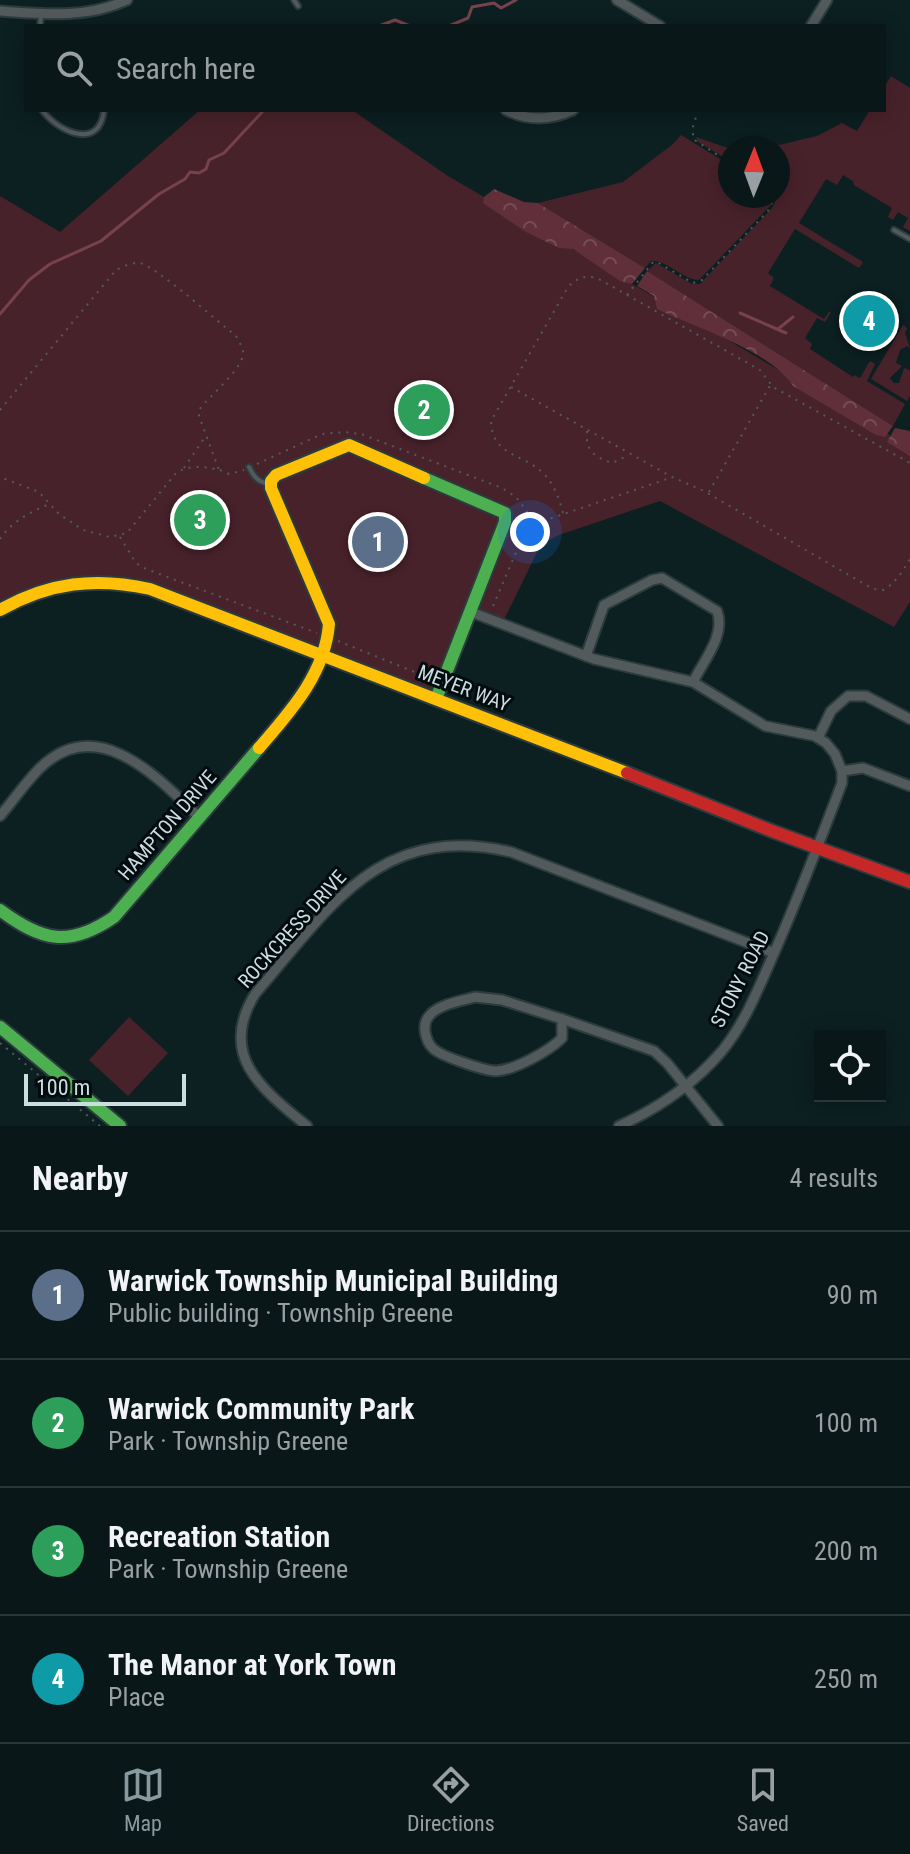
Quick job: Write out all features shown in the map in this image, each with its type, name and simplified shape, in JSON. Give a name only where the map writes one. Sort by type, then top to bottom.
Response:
[{"type":"street","points":[[617,0],[657,24]]},
{"type":"street","points":[[812,24],[827,0]]},
{"type":"street","points":[[0,11],[42,22],[121,1]]},
{"type":"street","points":[[638,24],[643,16]]},
{"type":"street","points":[[511,112],[537,118],[569,112]]},
{"type":"street","points":[[328,637],[326,614],[271,484],[276,475],[349,445],[505,513],[505,522],[436,699]]},
{"type":"street","points":[[590,658],[604,605],[652,580],[662,578],[717,611],[720,621],[720,631],[693,682]]},
{"type":"street","name":"MEYER WAY","points":[[0,610],[51,587],[92,580],[128,583],[150,589],[910,882]]},
{"type":"street","points":[[471,612],[590,658],[693,682],[765,726],[818,738],[831,748],[842,771],[863,768],[910,786]]},
{"type":"street","name":"HAMPTON DRIVE","points":[[0,910],[25,929],[38,935],[62,939],[93,932],[114,917],[300,701],[310,685],[319,654],[328,637]]},
{"type":"street","points":[[818,738],[831,711],[848,696],[866,696],[910,719]]},
{"type":"street","points":[[0,816],[52,759],[86,747],[128,756],[200,818]]},
{"type":"street","name":"STONY ROAD","points":[[619,1126],[657,1107],[686,1087],[732,1037],[749,1010],[842,783],[842,771]]},
{"type":"street","name":"ROCKCRESS DRIVE","points":[[307,1126],[266,1092],[248,1068],[242,1043],[246,1012],[255,994],[337,899],[369,872],[401,856],[455,845],[511,852],[774,953]]},
{"type":"street","points":[[562,1019],[562,1038],[550,1050],[496,1071],[435,1051],[424,1027],[428,1016],[438,1009],[475,997],[502,1000],[562,1019],[654,1051],[718,1126]]},
{"type":"street","points":[[0,1027],[120,1126]]},
{"type":"lane","points":[[294,0],[298,6]]},
{"type":"lane","points":[[44,112],[63,129],[79,135],[95,129],[101,123],[104,112]]},
{"type":"lane","points":[[894,230],[910,239]]},
{"type":"lane","points":[[249,467],[262,483],[271,484]]},
{"type":"path","points":[[697,112],[693,139],[718,155]]},
{"type":"path","points":[[627,295],[653,262],[693,283],[702,280],[769,208]]},
{"type":"path","points":[[0,410],[116,270],[140,263],[236,336],[242,346],[239,365],[199,410],[219,470],[209,467],[184,468]]},
{"type":"path","points":[[563,513],[553,485],[542,473],[494,441],[491,421],[568,287],[586,276],[597,278],[760,370],[773,387],[910,463]]},
{"type":"path","points":[[708,493],[771,384]]},
{"type":"path","points":[[510,387],[672,477],[708,493],[873,589],[884,590],[891,585],[910,559]]},
{"type":"path","points":[[587,430],[589,451],[600,459],[612,463],[631,454]]},
{"type":"path","points":[[0,477],[30,487],[59,514],[83,530],[110,537],[119,536],[127,533],[176,473],[184,468],[206,436]]},
{"type":"path","points":[[493,606],[526,529],[534,521],[672,477]]},
{"type":"path","points":[[0,539],[5,530],[17,521],[50,503]]},
{"type":"path","points":[[119,536],[136,563],[146,569],[442,683]]},
{"type":"path","points":[[0,1043],[100,1126]]},
{"type":"shaded area","points":[[891,76],[910,88],[910,231],[903,227],[908,218],[898,212],[893,220],[888,217],[892,208],[854,185],[853,181],[843,175],[837,185],[826,179],[799,223],[863,262],[859,268],[795,229],[768,273],[774,278],[770,286],[824,319],[831,312],[825,322],[817,318],[805,338],[812,344],[810,349],[853,377],[860,378],[870,361],[875,364],[867,381],[905,404],[893,426],[647,271],[656,263],[692,284],[700,284],[772,208],[790,208],[790,142],[817,136],[842,123],[857,131],[869,112],[886,112],[886,84]]},
{"type":"shaded area","points":[[198,112],[355,112],[448,176],[910,447],[910,602],[894,627],[660,501],[541,544],[502,624],[471,612],[436,699],[128,583],[38,590],[0,612],[0,196],[60,232]]},
{"type":"shaded area","points":[[681,135],[718,158],[718,208],[768,208],[699,280],[657,261],[651,261],[645,268],[538,203],[623,182]]},
{"type":"shaded area","points":[[696,137],[718,145],[718,154],[698,142]]},
{"type":"shaded area","points":[[903,325],[907,328],[905,333],[910,348],[907,346],[900,350],[896,363],[902,366],[890,378],[894,383],[899,383],[904,368],[910,370],[910,396],[907,401],[871,379]]},
{"type":"shaded area","points":[[129,1017],[168,1053],[128,1096],[89,1060]]},
{"type":"green space","points":[[494,189],[524,202],[538,203],[645,268],[632,284],[620,281],[573,249],[559,248],[526,232],[483,203],[484,197]]},
{"type":"green space","points":[[647,271],[893,426],[885,437],[876,435],[793,386],[769,362],[751,351],[657,309],[654,296],[637,286]]},
{"type":"green space","points":[[895,428],[910,431],[910,456],[887,442]]},
{"type":"waterway","points":[[454,24],[468,18],[472,7],[494,3],[501,8],[516,0]]},
{"type":"waterway","points":[[384,24],[395,20],[405,24]]},
{"type":"waterway","points":[[0,314],[29,280],[50,264],[101,241],[159,194],[185,179],[190,172],[199,173],[206,169],[209,160],[224,153],[262,112]]},
{"type":"waterway","points":[[740,313],[786,333]]},
{"type":"waterway","points":[[778,329],[793,317]]},
{"type":"traffic: fast","points":[[424,478],[505,513],[505,522],[436,699]]},
{"type":"traffic: fast","points":[[0,910],[29,929],[56,937],[83,933],[114,917],[259,748]]},
{"type":"traffic: fast","points":[[0,1027],[120,1126]]},
{"type":"traffic: slow","points":[[259,748],[294,706],[313,676],[321,659],[329,624],[271,488],[271,481],[276,475],[349,445],[424,478]]},
{"type":"traffic: slow","points":[[0,610],[37,593],[73,584],[111,583],[150,589],[627,773]]},
{"type":"traffic: jam","points":[[627,773],[910,882]]},
{"type":"place","name":"The Manor at York Town","points":[[869,321]]},
{"type":"place","name":"Warwick Community Park","points":[[424,410]]},
{"type":"place","name":"Recreation Station","points":[[200,520]]},
{"type":"place","name":"Warwick Township Municipal Building","points":[[378,542]]}]
